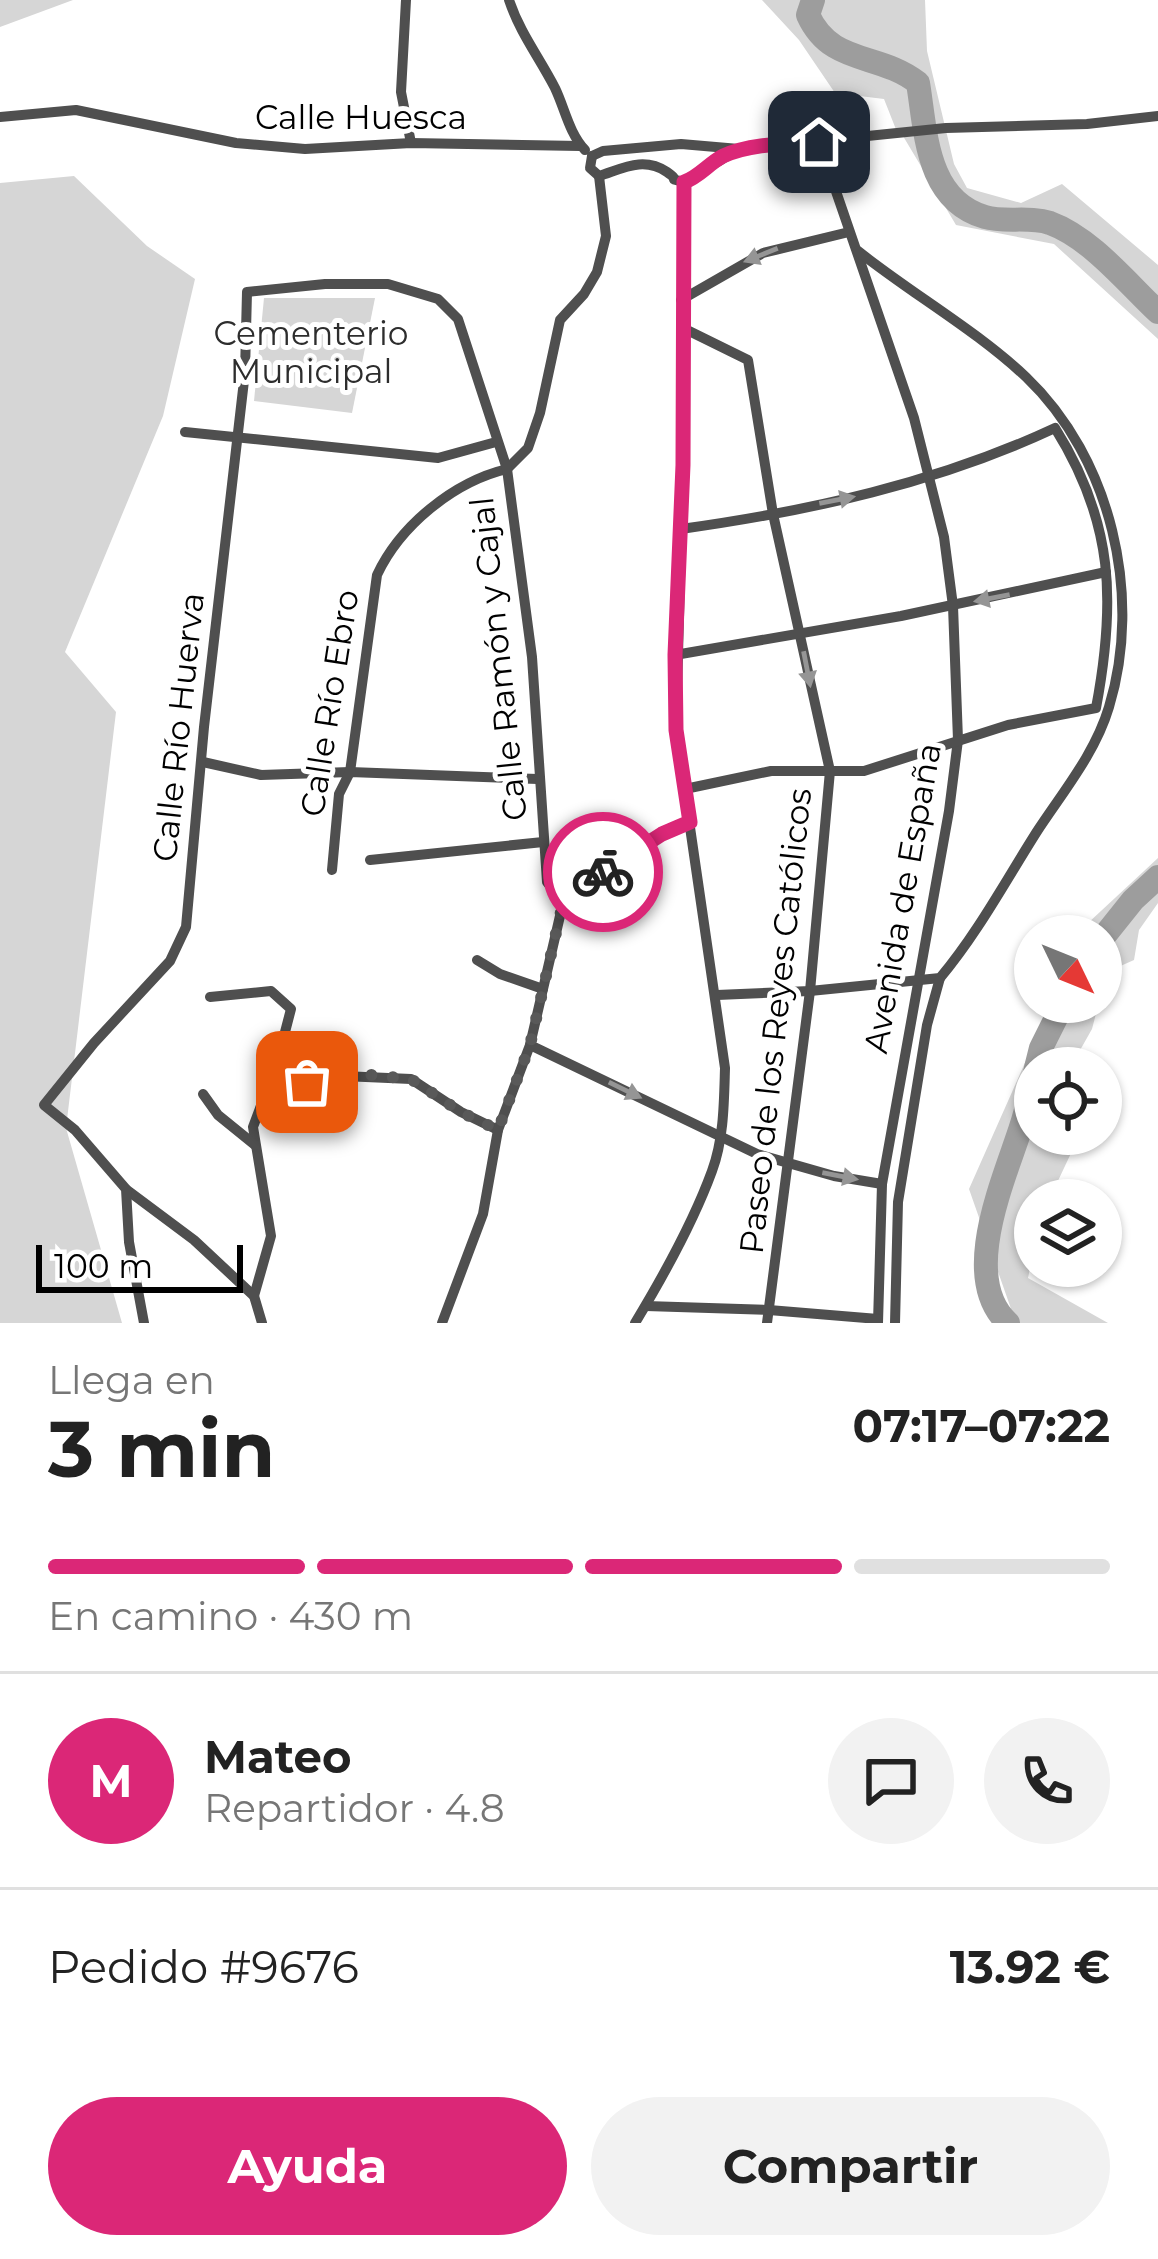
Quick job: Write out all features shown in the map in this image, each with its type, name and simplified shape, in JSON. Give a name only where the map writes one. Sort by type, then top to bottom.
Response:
[{"type":"street","points":[[406,0],[400,92],[411,142]]},
{"type":"street","points":[[509,0],[518,29],[554,87],[580,146],[592,156]]},
{"type":"street","name":"Calle Huesca","points":[[0,117],[76,110],[236,142],[305,148],[411,142],[580,146]]},
{"type":"street","points":[[592,156],[686,144],[739,149],[946,128],[1087,124],[1158,116]]},
{"type":"street","name":"Avenida de España","points":[[819,142],[914,418],[944,537],[953,606],[958,740],[950,811],[882,1184],[878,1321]]},
{"type":"street","points":[[665,170],[665,155],[672,147]]},
{"type":"street","points":[[599,176],[637,164],[665,170],[684,182],[695,178],[701,168],[695,148]]},
{"type":"street","points":[[701,168],[739,149]]},
{"type":"street","points":[[507,469],[528,448],[560,320],[597,272],[607,236],[599,176],[590,168],[592,156]]},
{"type":"street","points":[[635,1323],[714,1168],[725,1068],[676,730],[684,182]]},
{"type":"street","points":[[682,300],[763,253],[849,232]]},
{"type":"street","points":[[855,248],[1026,377],[1069,428],[1100,483],[1121,580],[1113,688],[1087,756],[940,978],[927,1025],[898,1202],[895,1323]]},
{"type":"street","name":"Calle Ramón y Cajal","points":[[247,292],[388,284],[438,299],[458,319],[507,469],[532,658],[548,882],[563,903]]},
{"type":"street","name":"Calle Río Huerva","points":[[126,1189],[75,1130],[44,1105],[170,961],[185,927],[203,727],[245,372],[247,292]]},
{"type":"street","name":"Paseo de los Reyes Católicos","points":[[685,329],[748,360],[772,514],[830,771],[810,991],[768,1316]]},
{"type":"street","points":[[681,529],[772,514],[927,478],[985,460],[1055,428],[1083,472],[1099,518],[1108,645],[1096,708],[1008,725],[864,771],[771,771],[685,789]]},
{"type":"street","points":[[185,432],[438,458],[496,442]]},
{"type":"street","name":"Calle Río Ebro","points":[[332,870],[339,794],[350,772],[377,575],[390,546],[466,484],[507,469]]},
{"type":"street","points":[[675,655],[953,606],[1106,572]]},
{"type":"street","points":[[203,762],[261,775],[350,772],[538,779]]},
{"type":"street","points":[[442,1323],[482,1214],[498,1130],[530,1045],[563,903],[610,867],[690,822]]},
{"type":"street","points":[[370,860],[543,842]]},
{"type":"street","points":[[477,960],[500,974],[543,988]]},
{"type":"street","points":[[717,994],[810,991],[940,978]]},
{"type":"street","points":[[210,997],[271,991],[291,1009],[253,1127],[271,1236],[254,1296]]},
{"type":"street","points":[[530,1045],[719,1137],[790,1165],[882,1184]]},
{"type":"street","points":[[269,1084],[357,1075],[411,1079],[498,1130]]},
{"type":"street","points":[[203,1094],[218,1115],[255,1145]]},
{"type":"street","points":[[126,1189],[194,1240],[254,1296],[262,1323]]},
{"type":"street","points":[[126,1189],[129,1242],[144,1323]]},
{"type":"street","points":[[646,1306],[878,1321]]},
{"type":"green space","points":[[0,0],[73,0],[0,27]]},
{"type":"green space","points":[[762,0],[925,0],[927,51],[954,164],[967,188],[1021,203],[1062,184],[1158,265],[1158,339],[1054,244],[956,225],[897,132],[884,99],[835,93],[799,40]]},
{"type":"green space","points":[[74,176],[147,246],[195,279],[163,416],[65,652],[116,712],[66,1128],[122,1323],[0,1323],[0,183]]},
{"type":"green space","name":"Cementerio Municipal","points":[[264,298],[375,298],[352,413],[254,401]]},
{"type":"green space","points":[[1158,858],[1158,903],[1139,930],[1134,960],[1122,965],[1122,915],[1097,915]]},
{"type":"green space","points":[[1043,1023],[1094,1023],[1082,1047],[1032,1047]]},
{"type":"green space","points":[[1014,1088],[1014,1155],[1070,1155],[1059,1179],[1014,1179],[1014,1287],[1044,1287],[1108,1323],[1016,1323],[969,1189]]},
{"type":"waterway","points":[[813,0],[808,15],[829,43],[918,83],[932,162],[951,196],[985,217],[1042,221],[1065,230],[1094,250],[1158,312]]},
{"type":"waterway","points":[[1121,915],[1158,877]]},
{"type":"waterway","points":[[1042,1047],[1054,1023]]},
{"type":"waterway","points":[[1008,1323],[994,1304],[986,1255],[996,1200],[1014,1147]]},
{"type":"way so far","points":[[307,1082],[372,1075],[411,1079],[498,1130],[530,1045],[563,903],[603,872]]},
{"type":"route","points":[[603,872],[690,822],[676,730],[675,655],[683,465],[684,182],[739,149],[819,142]]}]
